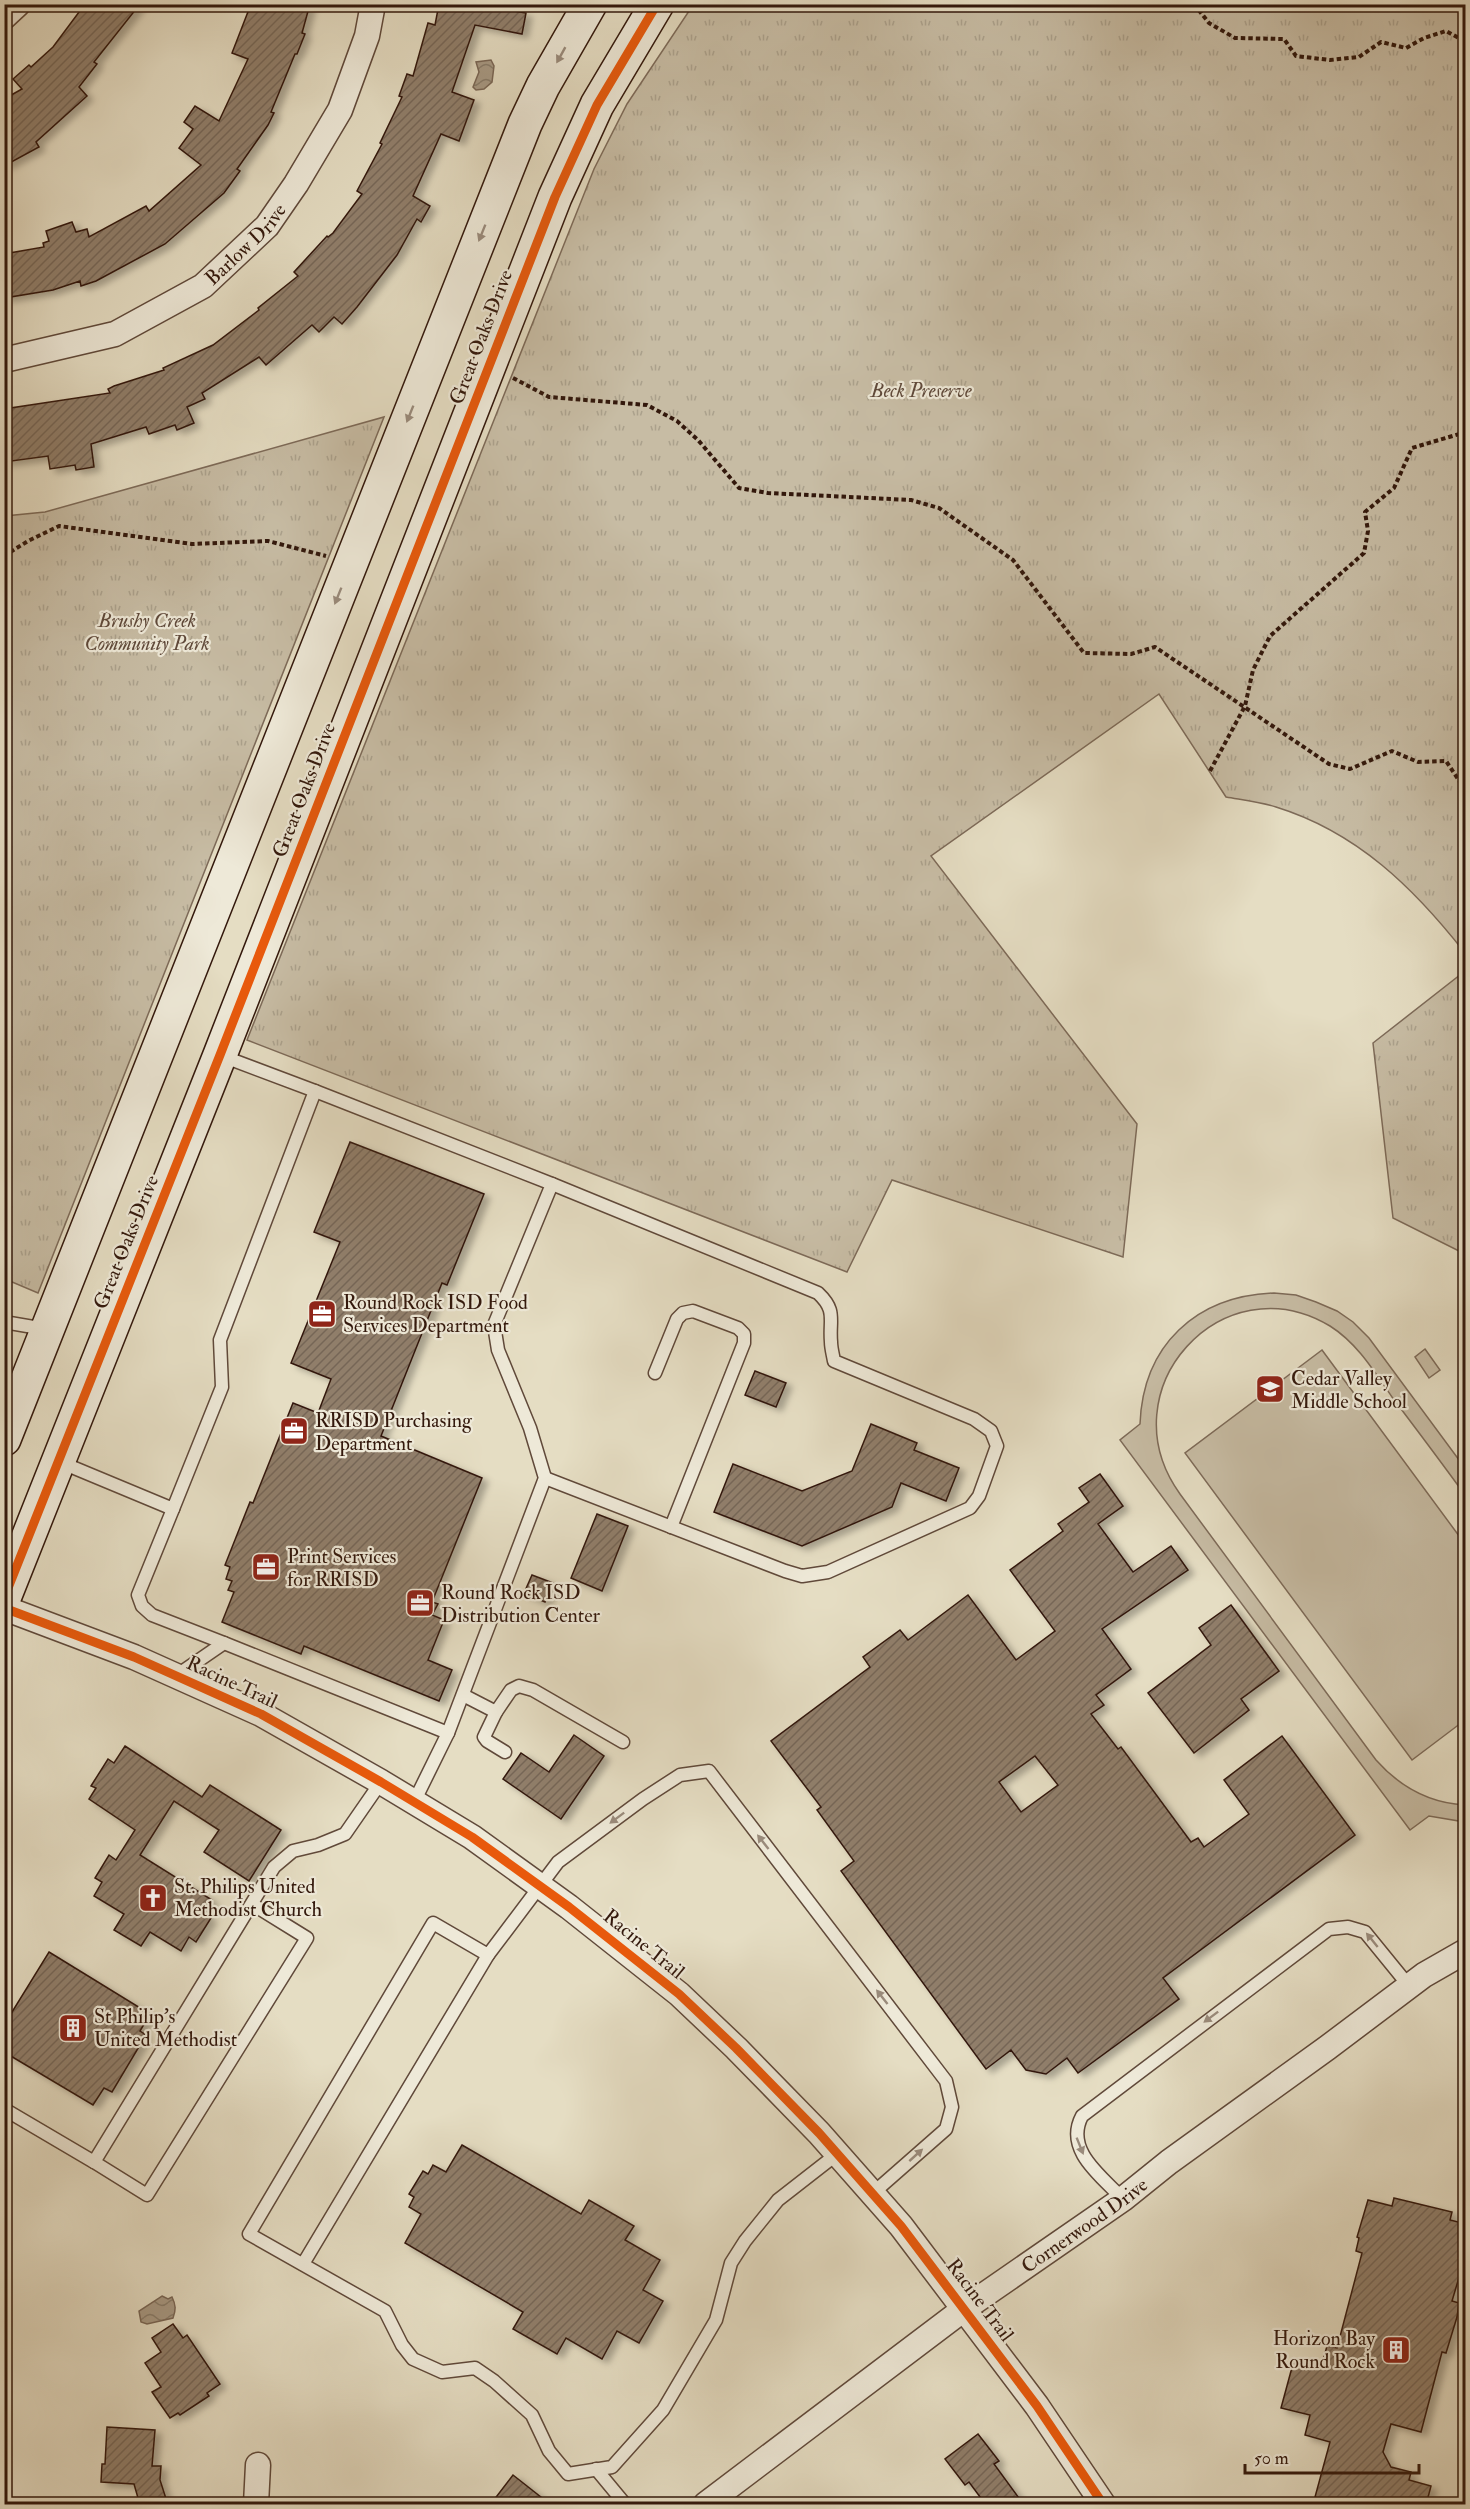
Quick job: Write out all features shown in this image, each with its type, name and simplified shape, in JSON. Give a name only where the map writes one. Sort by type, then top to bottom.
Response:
[{"type":"street","points":[[4,17],[18,4]]},
{"type":"street","name":"Barlow Drive","points":[[4,360],[115,334],[203,286],[267,226],[296,184],[340,110],[367,36],[373,4]]},
{"type":"street","name":"Great Oaks Drive","points":[[4,1439],[525,124],[543,86],[590,4]]},
{"type":"street","name":"Great Oaks Drive","points":[[4,1598],[220,1055],[555,197],[597,105],[657,4]]},
{"type":"street","name":"Racine Trail","points":[[4,1608],[134,1657],[261,1714],[381,1782],[472,1837],[539,1885],[679,1994],[736,2048],[837,2154],[901,2226],[1037,2406],[1103,2505]]},
{"type":"street","name":"Cornerwood Drive","points":[[711,2503],[964,2309],[1123,2199],[1168,2162],[1409,1986],[1466,1951]]},
{"type":"street","points":[[256,2505],[258,2465]]},
{"type":"lane","points":[[220,1055],[552,1184],[818,1293],[828,1302],[833,1318],[830,1341],[834,1361],[974,1419],[991,1431],[997,1446],[979,1496],[970,1508],[828,1572],[802,1576],[545,1478]]},
{"type":"lane","points":[[315,1091],[220,1340],[222,1387],[138,1595],[142,1606],[152,1614],[448,1733]]},
{"type":"lane","points":[[414,1802],[448,1733],[545,1478],[530,1428],[498,1350],[494,1325],[552,1184]]},
{"type":"lane","points":[[655,1373],[676,1319],[683,1313],[693,1311],[738,1328],[744,1334],[744,1343],[671,1527]]},
{"type":"lane","points":[[4,1322],[47,1330]]},
{"type":"lane","points":[[58,1461],[173,1509]]},
{"type":"lane","points":[[176,1676],[224,1643]]},
{"type":"lane","points":[[505,1752],[487,1742],[484,1737],[496,1712],[511,1690],[519,1686],[533,1690],[623,1742]]},
{"type":"lane","points":[[463,1695],[496,1712]]},
{"type":"lane","points":[[303,2264],[488,1955],[539,1885],[558,1862],[681,1774],[709,1771],[946,2081],[952,2107],[945,2129],[872,2194]]},
{"type":"lane","points":[[94,2162],[274,1867],[293,1851],[345,1834],[381,1782]]},
{"type":"lane","points":[[4,2109],[147,2195],[307,1938],[252,1904]]},
{"type":"lane","points":[[488,1955],[433,1923],[249,2234],[386,2311],[402,2345],[413,2359],[442,2372],[475,2368],[494,2381],[532,2415],[549,2451],[568,2474],[612,2466],[663,2409],[716,2320],[731,2262],[745,2241],[778,2200],[837,2154]]},
{"type":"lane","points":[[1123,2199],[1086,2160],[1076,2141],[1076,2127],[1082,2116],[1269,1973],[1329,1929],[1348,1927],[1365,1932],[1409,1986]]},
{"type":"lane","points":[[596,2469],[625,2505]]},
{"type":"path","points":[[1194,4],[1209,23],[1235,38],[1284,39],[1296,56],[1330,60],[1359,57],[1381,42],[1406,48],[1424,38],[1446,31],[1466,42]]},
{"type":"path","points":[[504,374],[549,397],[647,405],[677,421],[698,440],[739,488],[768,493],[911,500],[939,508],[1013,560],[1084,653],[1131,654],[1155,647],[1329,764],[1350,769],[1392,750],[1418,762],[1446,761],[1466,791]]},
{"type":"path","points":[[1210,771],[1245,706],[1253,670],[1270,636],[1364,553],[1368,531],[1365,512],[1394,488],[1412,448],[1466,432]]},
{"type":"path","points":[[4,556],[59,526],[192,544],[268,541],[334,558]]},
{"type":"green space","name":"Beck Preserve","points":[[693,5],[1465,5],[1465,953],[1446,929],[1404,885],[1358,847],[1333,831],[1305,818],[1270,805],[1226,797],[1159,694],[931,856],[1137,1124],[1123,1257],[892,1180],[847,1272],[247,1040],[594,169],[627,104]]},
{"type":"green space","name":"Brushy Creek Community Park","points":[[384,417],[38,1293],[5,1279],[5,516],[45,512]]},
{"type":"green space","points":[[1465,971],[1465,1254],[1393,1218],[1373,1043]]},
{"type":"green space","points":[[1274,1293],[1296,1295],[1337,1311],[1353,1322],[1369,1338],[1465,1468],[1465,1495],[1357,1349],[1330,1326],[1290,1310],[1251,1310],[1216,1323],[1187,1347],[1166,1378],[1157,1415],[1161,1454],[1180,1494],[1376,1760],[1405,1786],[1416,1792],[1439,1801],[1465,1805],[1465,1822],[1429,1816],[1410,1830],[1120,1440],[1140,1424],[1143,1396],[1151,1371],[1163,1349],[1179,1330],[1198,1315],[1221,1304],[1246,1296]]},
{"type":"green space","points":[[1425,1349],[1440,1370],[1429,1378],[1415,1357]]},
{"type":"green space","points":[[1322,1350],[1465,1544],[1465,1720],[1412,1760],[1185,1453]]},
{"type":"water","points":[[491,60],[494,66],[492,82],[484,89],[476,90],[473,87],[479,72],[476,62]]},
{"type":"water","points":[[162,2296],[168,2299],[172,2297],[175,2308],[173,2318],[147,2324],[141,2322],[139,2311]]},
{"type":"building","points":[[85,4],[140,4],[94,62],[97,64],[79,87],[87,96],[36,142],[39,147],[4,166],[4,99],[22,89],[13,79],[29,65],[31,67],[53,47]]},
{"type":"building","points":[[251,4],[310,4],[302,33],[305,34],[271,112],[274,113],[237,169],[240,171],[224,193],[165,244],[96,281],[81,286],[80,281],[53,290],[4,298],[4,254],[44,247],[43,243],[49,241],[46,231],[72,222],[76,232],[87,229],[89,237],[146,206],[149,211],[201,165],[179,148],[193,129],[184,122],[195,106],[219,121],[248,59],[232,53]]},
{"type":"building","points":[[439,4],[508,4],[507,10],[526,13],[522,34],[475,25],[452,92],[474,100],[459,141],[441,134],[413,196],[430,206],[421,222],[417,219],[397,255],[342,324],[334,317],[319,332],[312,325],[266,365],[259,357],[202,393],[205,399],[187,407],[194,423],[177,430],[175,425],[149,434],[146,427],[91,444],[94,467],[76,470],[75,465],[50,469],[48,456],[4,462],[4,409],[110,393],[108,389],[114,386],[164,370],[163,368],[213,345],[259,310],[258,308],[298,276],[294,272],[327,236],[333,233],[362,194],[357,191],[382,144],[380,143],[402,97],[399,96],[407,74],[413,76],[428,23],[435,25]]},
{"type":"building","points":[[350,1142],[484,1194],[447,1285],[442,1283],[381,1436],[482,1478],[432,1602],[438,1604],[432,1615],[444,1620],[428,1660],[452,1670],[439,1701],[304,1646],[301,1654],[222,1622],[234,1592],[228,1590],[232,1581],[226,1579],[230,1567],[225,1565],[250,1502],[253,1503],[293,1403],[318,1413],[331,1379],[291,1363],[340,1242],[314,1232]]},
{"type":"building","points":[[755,1371],[786,1383],[776,1407],[745,1395]]},
{"type":"building","points":[[871,1424],[917,1443],[914,1450],[959,1468],[946,1501],[901,1483],[892,1507],[802,1546],[714,1512],[733,1464],[802,1491],[852,1471]]},
{"type":"building","points":[[1100,1474],[1123,1506],[1098,1524],[1133,1572],[1171,1546],[1188,1570],[1102,1629],[1131,1669],[1096,1695],[1104,1705],[1091,1714],[1118,1749],[1121,1747],[1191,1842],[1198,1838],[1204,1847],[1249,1814],[1224,1780],[1282,1736],[1355,1835],[1163,1978],[1179,1999],[1078,2073],[1067,2058],[1046,2074],[1026,2070],[1011,2050],[986,2069],[841,1871],[854,1861],[817,1810],[821,1807],[771,1741],[870,1667],[863,1657],[900,1630],[908,1640],[968,1595],[1016,1660],[1055,1631],[1010,1570],[1063,1531],[1058,1524],[1089,1502],[1079,1488]],"holes":[[[1035,1756],[1058,1785],[1021,1812],[999,1782]]]},
{"type":"building","points":[[597,1514],[628,1526],[602,1591],[571,1578]]},
{"type":"building","points":[[532,1575],[553,1583],[545,1602],[524,1593]]},
{"type":"building","points":[[1231,1605],[1279,1671],[1241,1699],[1249,1710],[1194,1753],[1148,1693],[1211,1645],[1199,1628]]},
{"type":"building","points":[[574,1735],[604,1756],[561,1819],[503,1779],[521,1753],[549,1772]]},
{"type":"building","points":[[125,1746],[202,1797],[210,1785],[281,1830],[249,1881],[204,1852],[219,1830],[174,1801],[140,1855],[212,1900],[204,1914],[211,1918],[196,1942],[189,1937],[181,1951],[150,1932],[141,1946],[114,1930],[124,1914],[94,1896],[102,1882],[95,1878],[109,1855],[116,1860],[135,1830],[89,1799],[96,1788],[91,1786],[108,1759],[114,1763]]},
{"type":"building","name":"St Philip's United Methodist","points":[[49,1952],[150,2014],[140,2031],[146,2035],[112,2092],[104,2088],[93,2105],[4,2052],[4,2025]]},
{"type":"building","points":[[462,2145],[581,2214],[589,2200],[634,2226],[625,2240],[660,2260],[643,2290],[663,2301],[639,2343],[617,2331],[602,2359],[566,2338],[557,2354],[513,2329],[523,2312],[405,2243],[421,2214],[409,2207],[414,2197],[409,2194],[423,2171],[428,2174],[433,2165],[446,2172]]},
{"type":"building","name":"Horizon Bay Round Rock","points":[[1394,2198],[1452,2212],[1450,2220],[1466,2224],[1466,2254],[1452,2301],[1459,2303],[1457,2317],[1446,2353],[1442,2352],[1421,2432],[1391,2424],[1383,2452],[1391,2467],[1411,2472],[1409,2480],[1431,2486],[1426,2505],[1317,2505],[1318,2498],[1315,2497],[1330,2442],[1305,2435],[1310,2415],[1281,2408],[1294,2360],[1321,2367],[1327,2346],[1337,2348],[1362,2253],[1356,2251],[1359,2238],[1357,2237],[1368,2200],[1392,2206]]},
{"type":"building","points":[[173,2324],[183,2338],[187,2335],[220,2384],[207,2393],[209,2396],[180,2415],[178,2413],[170,2418],[152,2392],[161,2387],[145,2363],[161,2352],[152,2338]]},
{"type":"building","points":[[107,2427],[155,2430],[152,2466],[161,2466],[160,2480],[168,2505],[140,2505],[134,2484],[101,2482],[102,2464],[105,2464]]},
{"type":"building","points":[[978,2434],[999,2461],[994,2464],[1024,2505],[986,2505],[969,2482],[965,2485],[945,2459]]},
{"type":"building","points":[[513,2475],[551,2505],[490,2505]]},
{"type":"cycle path","points":[[4,1598],[220,1055],[555,197],[597,105],[657,4]]},
{"type":"cycle path","points":[[4,1608],[134,1657],[261,1714],[381,1782],[472,1837],[569,1907],[679,1994],[736,2048],[819,2133],[901,2226],[1037,2406],[1103,2504]]},
{"type":"place","name":"Round Rock ISD Food Services Department","points":[[322,1314]]},
{"type":"place","name":"Cedar Valley Middle School","points":[[1270,1389]]},
{"type":"place","name":"RRISD Purchasing Department","points":[[294,1431]]},
{"type":"place","name":"Print Services for RRISD","points":[[266,1567]]},
{"type":"place","name":"Round Rock ISD Distribution Center","points":[[420,1603]]},
{"type":"place","name":"St. Philips United Methodist Church","points":[[153,1898]]},
{"type":"place","name":"St Philip's United Methodist","points":[[73,2028]]},
{"type":"place","name":"Horizon Bay Round Rock","points":[[1396,2350]]}]
